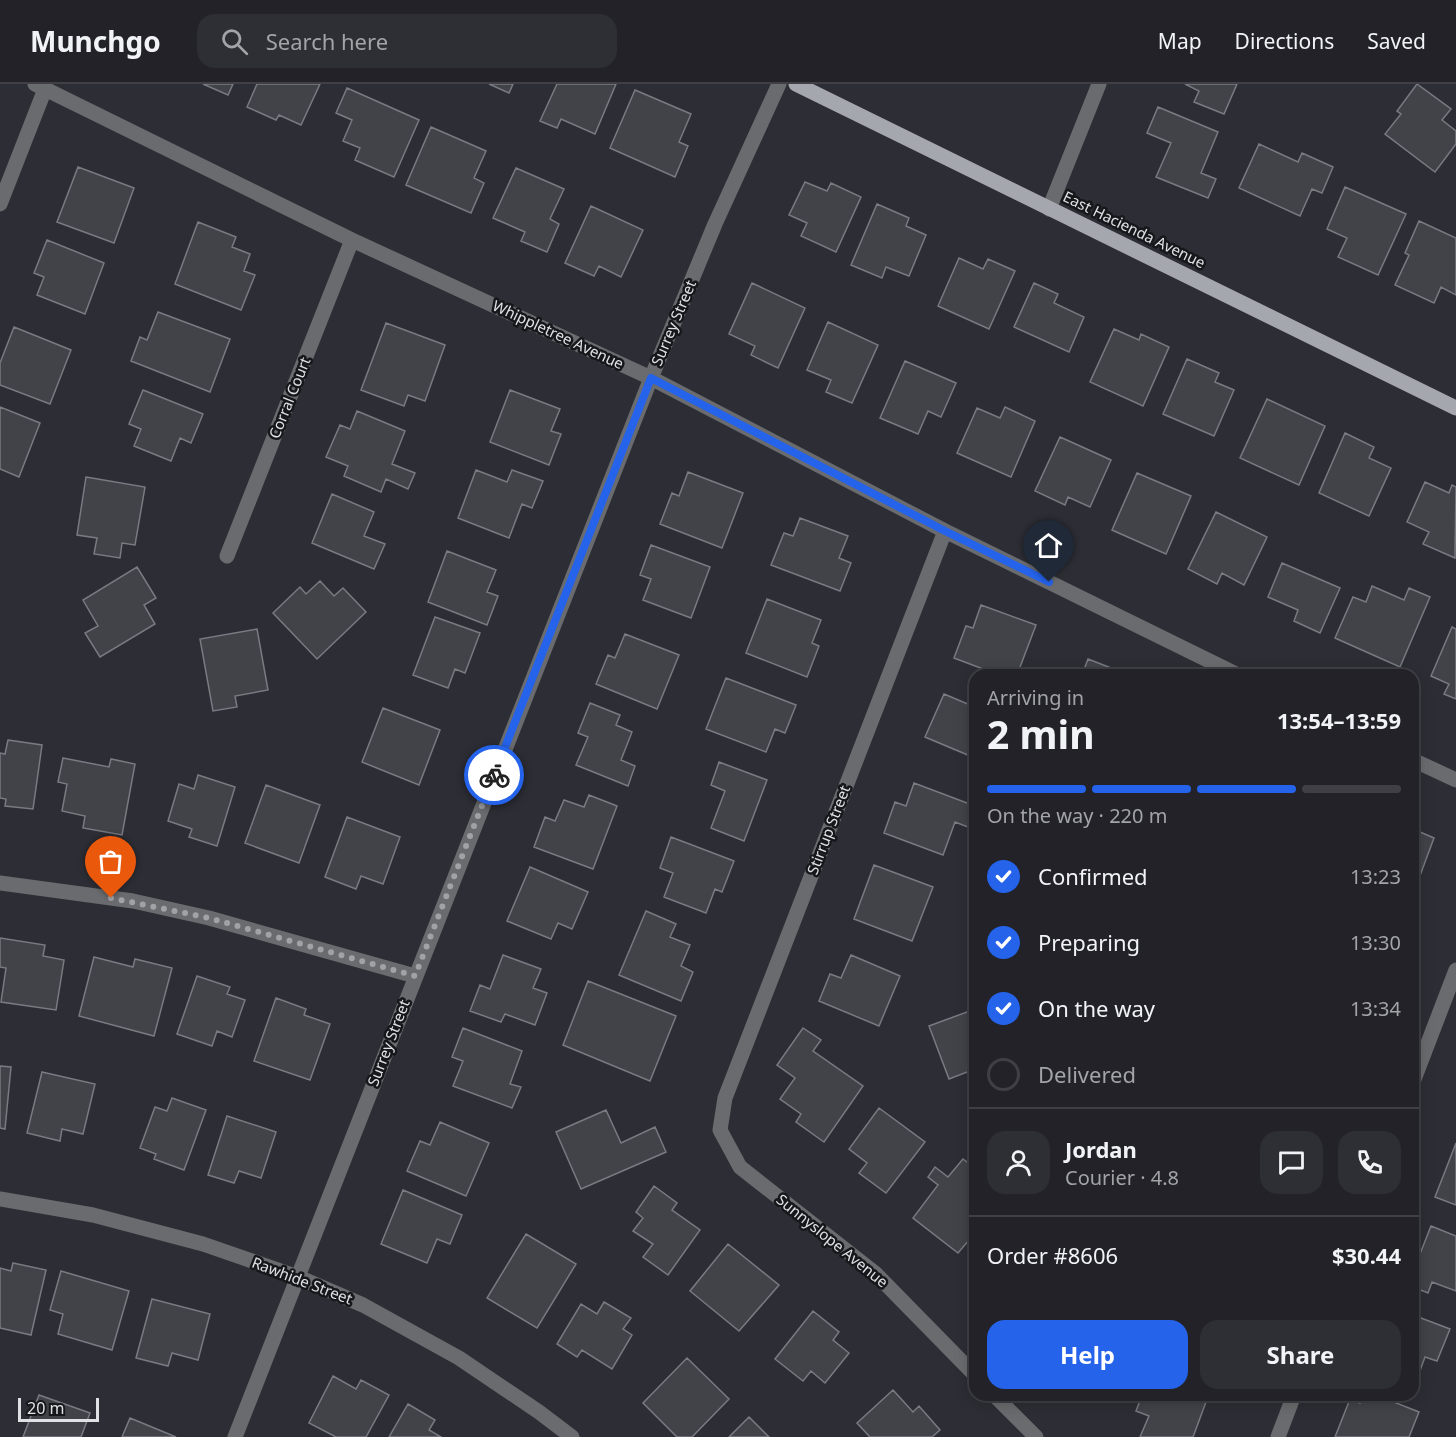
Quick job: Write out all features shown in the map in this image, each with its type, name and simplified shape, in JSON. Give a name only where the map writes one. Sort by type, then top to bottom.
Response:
[{"type":"main road","name":"East Hacienda Avenue","points":[[796,84],[1456,408]]},
{"type":"street","name":"Surrey Street","points":[[235,1437],[651,378],[715,224],[779,84]]},
{"type":"street","points":[[1049,209],[1099,84]]},
{"type":"street","name":"Whippletree Avenue","points":[[40,86],[352,240],[651,378],[945,531],[1224,669]]},
{"type":"street","points":[[0,204],[40,86]]},
{"type":"street","name":"Corral Court","points":[[227,556],[352,240]]},
{"type":"street","name":"Stirrup Street","points":[[720,1130],[725,1098],[945,531]]},
{"type":"street","points":[[1419,763],[1456,780]]},
{"type":"street","points":[[0,883],[134,902],[188,914],[415,976]]},
{"type":"street","points":[[1419,1067],[1456,970]]},
{"type":"street","name":"Sunnyslope Avenue","points":[[720,1130],[740,1167],[876,1274],[969,1369]]},
{"type":"street","name":"Rawhide Street","points":[[0,1199],[93,1215],[192,1241],[298,1277],[363,1305],[459,1358],[572,1437]]},
{"type":"street","points":[[1000,1401],[1036,1437]]},
{"type":"street","points":[[1278,1437],[1292,1401]]},
{"type":"building","points":[[203,84],[233,84],[228,95]]},
{"type":"building","points":[[257,84],[320,84],[301,125],[279,115],[276,120],[247,107]]},
{"type":"building","points":[[489,84],[513,84],[509,93]]},
{"type":"building","points":[[557,84],[616,84],[595,134],[561,119],[557,128],[540,121]]},
{"type":"building","points":[[1185,84],[1237,84],[1224,114],[1194,102],[1199,91]]},
{"type":"building","points":[[1417,84],[1451,109],[1442,120],[1456,131],[1456,144],[1435,172],[1385,134],[1401,114],[1397,111]]},
{"type":"building","points":[[347,88],[419,120],[394,177],[355,160],[360,148],[343,141],[352,120],[336,113]]},
{"type":"building","points":[[635,90],[691,114],[679,142],[688,146],[675,177],[610,148]]},
{"type":"building","points":[[1158,107],[1218,132],[1201,173],[1216,179],[1208,198],[1156,177],[1171,143],[1147,133]]},
{"type":"building","points":[[431,127],[486,151],[474,178],[484,183],[471,213],[406,185]]},
{"type":"building","points":[[1259,144],[1298,162],[1302,153],[1333,167],[1322,193],[1312,189],[1300,216],[1239,188]]},
{"type":"building","points":[[78,167],[134,188],[114,243],[57,222]]},
{"type":"building","points":[[516,168],[564,189],[550,219],[559,224],[547,252],[521,241],[525,232],[493,218]]},
{"type":"building","points":[[805,182],[827,191],[831,183],[861,197],[836,252],[801,236],[807,223],[789,215]]},
{"type":"building","points":[[1345,187],[1406,214],[1378,275],[1338,257],[1347,238],[1327,229]]},
{"type":"building","points":[[877,204],[909,218],[906,226],[926,235],[909,276],[886,267],[882,278],[851,265]]},
{"type":"building","points":[[591,206],[643,230],[621,277],[599,266],[594,276],[565,263]]},
{"type":"building","points":[[1419,221],[1456,238],[1456,295],[1441,287],[1434,303],[1395,285],[1409,255],[1405,253]]},
{"type":"building","points":[[198,222],[236,237],[232,247],[250,254],[244,271],[255,275],[241,310],[175,284]]},
{"type":"building","points":[[47,240],[104,263],[85,314],[37,295],[44,277],[34,273]]},
{"type":"building","points":[[959,258],[983,269],[988,259],[1015,271],[989,329],[938,306]]},
{"type":"building","points":[[752,283],[805,308],[778,368],[751,355],[755,346],[729,334]]},
{"type":"building","points":[[1034,283],[1058,294],[1054,303],[1084,317],[1069,352],[1014,327]]},
{"type":"building","points":[[158,312],[230,339],[210,392],[131,361],[140,337],[147,340]]},
{"type":"building","points":[[828,322],[878,345],[852,403],[826,392],[831,380],[807,370]]},
{"type":"building","points":[[386,323],[445,345],[425,401],[408,395],[404,406],[361,390]]},
{"type":"building","points":[[14,327],[71,350],[50,404],[0,385],[0,363]]},
{"type":"building","points":[[1114,329],[1139,340],[1141,334],[1169,347],[1143,406],[1090,382]]},
{"type":"building","points":[[1187,359],[1219,373],[1215,382],[1234,390],[1214,436],[1163,414]]},
{"type":"building","points":[[905,361],[956,383],[941,417],[928,411],[918,434],[880,418]]},
{"type":"building","points":[[143,390],[203,414],[191,443],[180,438],[171,461],[134,446],[141,429],[129,424]]},
{"type":"building","points":[[510,390],[560,409],[551,431],[561,434],[549,465],[490,442]]},
{"type":"building","points":[[1267,399],[1325,426],[1299,485],[1240,458]]},
{"type":"building","points":[[0,407],[40,423],[19,477],[0,469]]},
{"type":"building","points":[[1005,407],[1035,421],[1011,477],[957,453],[977,408],[1000,418]]},
{"type":"building","points":[[357,411],[405,431],[392,464],[415,473],[408,489],[386,479],[381,492],[344,476],[348,466],[326,457],[340,425],[350,429]]},
{"type":"building","points":[[1345,433],[1374,447],[1369,458],[1391,468],[1369,516],[1319,493]]},
{"type":"building","points":[[1060,437],[1111,460],[1090,507],[1068,497],[1065,505],[1035,491]]},
{"type":"building","points":[[476,470],[507,482],[512,470],[543,481],[532,508],[522,504],[509,538],[458,518]]},
{"type":"building","points":[[688,472],[743,493],[722,548],[660,524],[672,493],[679,496]]},
{"type":"building","points":[[1137,473],[1191,496],[1166,554],[1112,530]]},
{"type":"building","points":[[86,477],[145,487],[135,545],[122,543],[120,558],[94,554],[97,538],[77,535]]},
{"type":"building","points":[[1425,482],[1449,493],[1452,485],[1456,487],[1455,558],[1423,544],[1429,532],[1407,522]]},
{"type":"building","points":[[332,494],[374,512],[364,536],[385,544],[374,569],[312,543]]},
{"type":"building","points":[[1216,512],[1267,537],[1244,585],[1222,573],[1217,584],[1188,569]]},
{"type":"building","points":[[800,518],[848,536],[839,558],[851,563],[840,591],[771,565],[784,533],[793,536]]},
{"type":"building","points":[[651,545],[710,567],[691,618],[643,600],[651,579],[640,575]]},
{"type":"building","points":[[447,551],[496,570],[487,592],[498,596],[487,625],[428,602]]},
{"type":"building","points":[[1282,563],[1340,588],[1320,633],[1294,621],[1298,610],[1268,597]]},
{"type":"building","points":[[137,567],[156,598],[144,605],[155,624],[100,657],[85,633],[98,626],[83,600]]},
{"type":"building","points":[[320,581],[334,596],[343,588],[366,612],[317,659],[273,613],[300,587],[306,594]]},
{"type":"building","points":[[1372,586],[1404,600],[1409,588],[1430,597],[1400,667],[1335,638],[1353,597],[1366,602]]},
{"type":"building","points":[[767,599],[821,620],[812,643],[819,646],[807,677],[746,653]]},
{"type":"building","points":[[981,605],[1036,625],[1019,669],[983,669],[954,658],[966,626],[973,628]]},
{"type":"building","points":[[435,617],[480,633],[465,673],[455,669],[448,688],[413,675]]},
{"type":"building","points":[[1452,627],[1456,629],[1456,699],[1444,694],[1449,684],[1431,676]]},
{"type":"building","points":[[257,629],[268,690],[235,696],[237,707],[213,711],[200,639]]},
{"type":"building","points":[[625,634],[679,655],[657,709],[596,684],[608,655],[615,658]]},
{"type":"building","points":[[1088,659],[1114,669],[1084,669]]},
{"type":"building","points":[[726,678],[796,705],[785,733],[775,729],[766,752],[706,729]]},
{"type":"building","points":[[944,694],[969,704],[969,755],[925,737]]},
{"type":"building","points":[[590,703],[620,715],[616,725],[632,732],[621,760],[635,766],[628,786],[576,765],[588,737],[578,733]]},
{"type":"building","points":[[383,708],[440,730],[419,785],[362,762]]},
{"type":"building","points":[[8,740],[42,745],[33,809],[5,806],[6,799],[0,798],[0,753],[5,754]]},
{"type":"building","points":[[63,758],[109,767],[111,759],[135,764],[122,835],[83,828],[85,816],[62,811],[67,784],[58,782]]},
{"type":"building","points":[[719,762],[767,780],[744,841],[711,828],[725,791],[711,785]]},
{"type":"building","points":[[198,775],[235,787],[217,846],[189,837],[192,829],[168,821],[179,784],[194,789]]},
{"type":"building","points":[[914,783],[969,804],[969,827],[955,822],[943,855],[884,833],[895,802],[906,806]]},
{"type":"building","points":[[266,785],[320,805],[299,863],[245,843]]},
{"type":"building","points":[[589,795],[617,806],[593,869],[534,847],[545,817],[555,821],[564,800],[584,807]]},
{"type":"building","points":[[347,817],[400,837],[383,884],[361,876],[356,889],[325,877]]},
{"type":"building","points":[[1419,832],[1434,838],[1419,878]]},
{"type":"building","points":[[671,837],[734,861],[722,892],[715,889],[706,913],[664,897],[673,873],[660,868]]},
{"type":"building","points":[[874,865],[933,887],[912,941],[854,919]]},
{"type":"building","points":[[530,867],[588,892],[572,929],[558,923],[551,939],[507,921]]},
{"type":"building","points":[[646,911],[676,924],[670,937],[690,945],[681,966],[693,972],[681,1001],[619,975]]},
{"type":"building","points":[[0,938],[45,945],[43,956],[64,960],[56,1010],[1,1002],[6,968],[0,967]]},
{"type":"building","points":[[503,955],[541,969],[533,988],[547,993],[535,1025],[505,1014],[501,1022],[470,1011],[480,985],[490,989]]},
{"type":"building","points":[[851,955],[900,976],[879,1026],[819,1001],[830,974],[841,978]]},
{"type":"building","points":[[94,957],[133,967],[135,959],[172,968],[154,1036],[79,1016]]},
{"type":"building","points":[[197,976],[230,987],[227,994],[245,1000],[232,1037],[217,1031],[212,1046],[177,1034]]},
{"type":"building","points":[[588,981],[676,1016],[650,1081],[563,1045]]},
{"type":"building","points":[[276,998],[306,1009],[304,1015],[330,1024],[310,1080],[254,1061]]},
{"type":"building","points":[[969,1011],[969,1071],[949,1079],[929,1026]]},
{"type":"building","points":[[463,1028],[522,1051],[510,1084],[521,1087],[512,1108],[453,1086],[463,1061],[452,1057]]},
{"type":"building","points":[[803,1028],[821,1040],[813,1051],[863,1086],[824,1142],[796,1122],[801,1114],[780,1099],[795,1078],[777,1065]]},
{"type":"building","points":[[0,1066],[11,1067],[5,1129],[0,1128]]},
{"type":"building","points":[[42,1072],[95,1084],[83,1134],[62,1129],[60,1141],[27,1133]]},
{"type":"building","points":[[172,1098],[206,1110],[184,1170],[154,1159],[156,1154],[140,1148],[155,1107],[167,1111]]},
{"type":"building","points":[[879,1108],[925,1142],[886,1193],[859,1173],[867,1163],[849,1149]]},
{"type":"building","points":[[606,1110],[621,1143],[655,1127],[666,1152],[581,1189],[556,1132]]},
{"type":"building","points":[[227,1116],[276,1132],[261,1178],[239,1171],[234,1183],[208,1175]]},
{"type":"building","points":[[440,1122],[489,1143],[466,1196],[407,1171],[420,1141],[430,1145]]},
{"type":"building","points":[[1456,1143],[1456,1205],[1435,1197]]},
{"type":"building","points":[[963,1159],[969,1164],[969,1240],[958,1253],[913,1218],[938,1185],[928,1177],[935,1167],[948,1177]]},
{"type":"building","points":[[654,1186],[677,1203],[672,1210],[700,1230],[668,1275],[643,1257],[653,1244],[633,1231],[643,1218],[636,1212]]},
{"type":"building","points":[[403,1190],[462,1215],[450,1244],[437,1239],[427,1263],[381,1244]]},
{"type":"building","points":[[1431,1226],[1456,1236],[1456,1291],[1432,1282],[1428,1293],[1419,1289],[1419,1256]]},
{"type":"building","points":[[526,1234],[576,1264],[537,1328],[487,1298]]},
{"type":"building","points":[[728,1244],[779,1285],[739,1331],[690,1291]]},
{"type":"building","points":[[13,1263],[46,1270],[31,1335],[0,1328],[0,1268],[11,1271]]},
{"type":"building","points":[[61,1271],[129,1291],[112,1350],[58,1334],[63,1314],[50,1310]]},
{"type":"building","points":[[152,1299],[210,1314],[198,1360],[172,1353],[168,1366],[136,1358]]},
{"type":"building","points":[[604,1302],[631,1318],[623,1329],[632,1335],[612,1369],[582,1350],[577,1357],[557,1344],[581,1304],[597,1314]]},
{"type":"building","points":[[813,1311],[839,1332],[833,1340],[849,1353],[825,1383],[811,1371],[803,1381],[775,1359]]},
{"type":"building","points":[[1419,1317],[1450,1329],[1437,1361],[1425,1357],[1419,1374]]},
{"type":"building","points":[[687,1358],[729,1399],[692,1437],[677,1437],[643,1403]]},
{"type":"building","points":[[333,1376],[356,1389],[361,1380],[389,1395],[366,1437],[336,1437],[309,1423]]},
{"type":"building","points":[[893,1390],[913,1412],[919,1406],[940,1430],[932,1437],[870,1437],[857,1423]]},
{"type":"building","points":[[39,1395],[90,1413],[81,1437],[23,1437]]},
{"type":"building","points":[[1140,1401],[1206,1402],[1193,1437],[1140,1437],[1149,1416],[1136,1411]]},
{"type":"building","points":[[1349,1401],[1360,1403],[1361,1401],[1391,1401],[1419,1412],[1409,1437],[1335,1437]]},
{"type":"building","points":[[408,1404],[435,1420],[429,1430],[441,1437],[389,1437]]},
{"type":"building","points":[[749,1417],[769,1437],[729,1437]]},
{"type":"building","points":[[130,1418],[176,1437],[122,1437]]},
{"type":"way so far","points":[[111,898],[209,918],[415,976],[494,775]]},
{"type":"route","points":[[494,775],[651,378],[945,531],[1049,582]]}]
